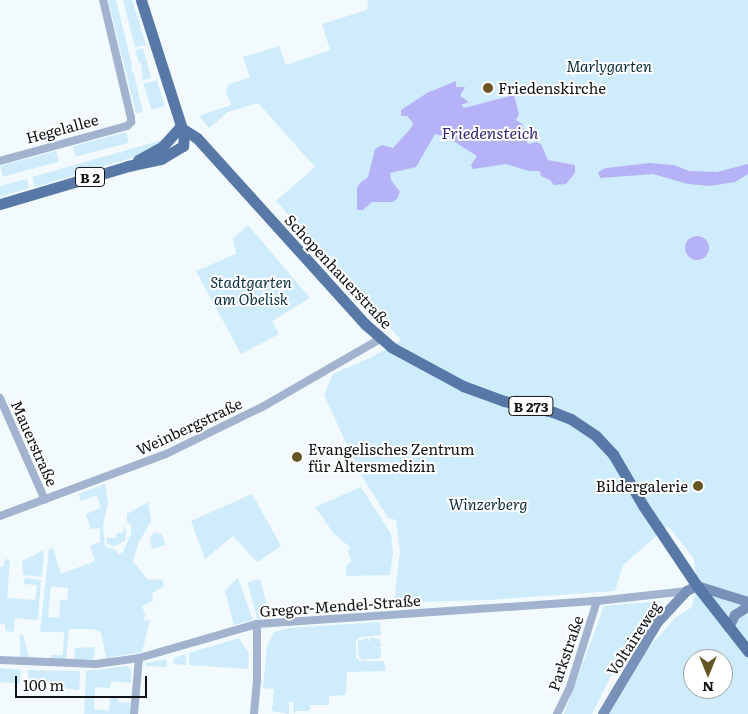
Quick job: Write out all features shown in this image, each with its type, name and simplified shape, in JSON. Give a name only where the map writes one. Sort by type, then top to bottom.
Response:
[{"type":"main road","name":"B 2","points":[[0,204],[128,166],[161,159],[180,150],[184,141],[141,0]]},
{"type":"main road","name":"Schopenhauerstraße","points":[[180,127],[197,138],[304,258],[380,338],[400,352],[463,386],[504,401],[553,412],[572,419],[592,433],[613,454],[692,588]]},
{"type":"main road","name":"B 273","points":[[692,588],[730,628],[748,651]]},
{"type":"street","name":"Hegelallee","points":[[0,161],[127,126],[131,122],[103,0]]},
{"type":"street","name":"Weinbergstraße","points":[[0,516],[166,454],[264,406],[380,338]]},
{"type":"street","name":"Mauerstraße","points":[[0,398],[44,500]]},
{"type":"street","name":"Gregor-Mendel-Straße","points":[[0,660],[96,664],[139,658],[258,624],[597,601],[692,588]]},
{"type":"street","points":[[692,588],[748,602]]},
{"type":"street","name":"Voltaireweg","points":[[603,714],[658,622],[692,588]]},
{"type":"street","name":"Parkstraße","points":[[557,714],[570,687],[597,601]]},
{"type":"street","points":[[730,628],[734,615],[748,607]]},
{"type":"street","points":[[254,714],[258,682],[258,624]]},
{"type":"street","points":[[134,714],[139,658]]},
{"type":"green space","points":[[108,0],[116,0],[132,65],[131,71],[133,71],[143,112],[136,113]]},
{"type":"green space","points":[[123,0],[132,0],[146,45],[135,47]]},
{"type":"green space","points":[[368,0],[748,0],[748,714],[607,714],[644,653],[676,617],[692,607],[697,586],[694,559],[668,526],[623,565],[615,591],[488,600],[421,602],[414,605],[397,605],[394,603],[400,550],[396,520],[388,518],[360,473],[324,395],[333,374],[372,357],[401,340],[276,201],[315,167],[258,103],[228,112],[209,128],[199,116],[231,105],[226,92],[228,85],[250,77],[243,57],[279,46],[286,65],[330,50],[322,24],[367,10]]},
{"type":"green space","points":[[143,48],[151,78],[143,80],[141,63],[139,63],[135,50]]},
{"type":"green space","points":[[157,80],[165,106],[152,110],[144,84]]},
{"type":"green space","points":[[126,132],[129,143],[76,157],[73,146]]},
{"type":"green space","points":[[166,139],[151,152],[35,187],[32,177]]},
{"type":"green space","points":[[56,151],[59,162],[3,177],[0,166]]},
{"type":"green space","points":[[27,179],[29,188],[0,197],[0,186]]},
{"type":"green space","name":"Stadtgarten am Obelisk","points":[[248,225],[310,298],[272,321],[279,334],[241,354],[196,271],[236,254],[233,238]]},
{"type":"green space","points":[[105,484],[108,503],[103,525],[105,547],[116,550],[118,555],[123,552],[131,534],[131,525],[127,522],[127,514],[148,502],[151,521],[138,544],[133,561],[146,578],[150,580],[162,579],[164,586],[152,593],[153,601],[142,606],[145,614],[144,621],[150,620],[142,652],[106,658],[101,632],[93,629],[69,629],[66,660],[51,659],[51,655],[63,655],[64,632],[40,632],[49,549],[53,548],[61,574],[95,561],[90,546],[100,542],[100,528],[91,529],[86,514],[101,508],[97,495],[81,501],[78,494]],"holes":[[[51,586],[68,588],[67,600],[60,600],[59,618],[48,617]]]},
{"type":"green space","points":[[361,487],[391,534],[393,552],[390,575],[346,576],[346,566],[351,562],[348,550],[351,548],[334,534],[315,507]]},
{"type":"green space","points":[[252,494],[281,546],[257,562],[233,536],[205,559],[191,521]]},
{"type":"green space","points":[[124,526],[126,530],[125,541],[115,546],[107,544],[106,538],[116,538],[117,533],[123,533]]},
{"type":"green space","points":[[154,532],[162,535],[166,545],[152,549],[150,538]]},
{"type":"green space","points":[[44,550],[42,577],[23,575],[22,561]]},
{"type":"green space","points":[[5,559],[10,560],[7,598],[35,600],[37,585],[24,584],[25,578],[41,580],[38,620],[15,618],[14,632],[5,631],[5,624],[0,624],[0,567],[3,567]]},
{"type":"green space","points":[[238,578],[253,620],[234,625],[225,590]]},
{"type":"green space","points":[[260,579],[270,616],[257,619],[247,582]]},
{"type":"green space","points":[[660,601],[622,654],[592,714],[564,714],[604,606]]},
{"type":"green space","points":[[380,622],[381,635],[360,637],[356,640],[356,657],[360,661],[384,661],[386,671],[347,672],[346,695],[329,696],[329,705],[310,705],[309,711],[297,711],[294,714],[293,702],[289,702],[289,714],[272,711],[274,689],[263,688],[267,646],[274,632],[288,628]]},
{"type":"green space","points":[[20,634],[23,635],[29,658],[20,658]]},
{"type":"green space","points":[[239,638],[249,654],[248,669],[189,665],[189,653]]},
{"type":"green space","points":[[368,638],[369,643],[370,638],[380,639],[381,647],[374,648],[381,648],[381,656],[378,659],[370,659],[370,654],[369,659],[362,660],[359,657],[358,650],[364,649],[358,649],[358,641]]},
{"type":"green space","points":[[95,647],[94,659],[74,660],[75,648]]},
{"type":"green space","points":[[186,654],[186,665],[173,664],[174,658]]},
{"type":"green space","points":[[166,659],[167,667],[146,666],[146,663]]},
{"type":"green space","points":[[127,666],[131,669],[131,683],[111,681],[110,688],[95,687],[94,709],[109,711],[110,696],[118,696],[118,702],[132,703],[130,714],[84,714],[86,671]]},
{"type":"green space","points":[[0,668],[21,670],[20,684],[0,682]]},
{"type":"green space","points":[[28,670],[80,671],[79,690],[61,688],[61,685],[29,683]]},
{"type":"water","name":"Friedensteich","points":[[456,81],[456,87],[465,87],[460,96],[469,102],[461,105],[464,108],[514,95],[519,114],[516,120],[522,124],[528,144],[536,142],[541,144],[548,160],[575,165],[575,173],[566,184],[554,185],[550,180],[541,176],[540,171],[529,171],[506,164],[473,169],[471,165],[477,156],[447,137],[435,134],[416,167],[390,173],[391,180],[400,192],[397,199],[392,202],[372,202],[363,210],[357,210],[357,188],[368,177],[375,149],[382,145],[393,148],[412,127],[413,123],[407,116],[401,116],[401,110],[427,93]]},
{"type":"water","points":[[649,163],[674,165],[689,171],[717,172],[748,164],[748,174],[735,182],[710,186],[688,184],[653,174],[600,178],[598,172],[606,168]]},
{"type":"water","points":[[697,236],[706,239],[709,248],[706,257],[697,260],[688,257],[685,248],[688,239]]},
{"type":"place","name":"Friedenskirche","points":[[488,88]]},
{"type":"place","name":"Evangelisches Zentrum für Altersmedizin","points":[[297,457]]},
{"type":"place","name":"Bildergalerie","points":[[698,486]]},
{"type":"park label","name":"Marlygarten","points":[[609,66]]},
{"type":"park label","name":"Winzerberg","points":[[488,504]]}]
